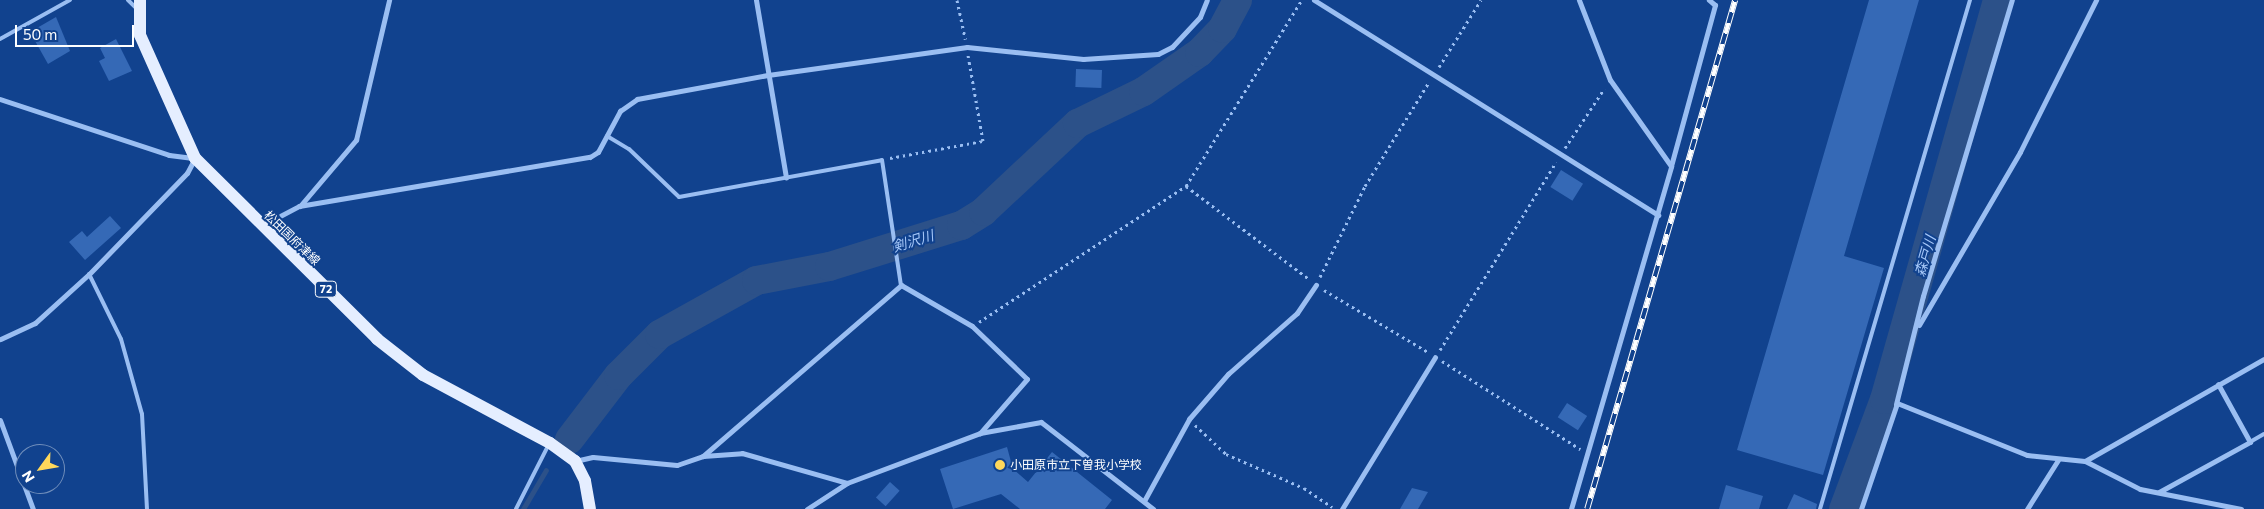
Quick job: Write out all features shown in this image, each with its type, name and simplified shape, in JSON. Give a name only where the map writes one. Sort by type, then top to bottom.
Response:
[{"type":"main road","name":"松田国府津線","points":[[139,5],[140,35],[156,80],[195,158],[260,227],[377,339],[423,375],[550,443],[575,461],[585,481],[590,509]]},
{"type":"street","points":[[299,206],[356,140],[389,0]]},
{"type":"street","points":[[756,0],[786,178]]},
{"type":"street","points":[[260,227],[299,206],[586,158],[598,152],[620,111],[637,100],[768,75],[967,47],[1083,59],[1151,56],[1172,47],[1200,17],[1207,0]]},
{"type":"street","points":[[1314,0],[1562,152],[1658,215]]},
{"type":"street","points":[[1579,0],[1610,80],[1671,166]]},
{"type":"street","points":[[1571,509],[1658,215],[1715,5],[1709,0]]},
{"type":"street","points":[[1861,509],[1896,405],[2012,0]]},
{"type":"street","points":[[1916,330],[2020,152],[2094,1]]},
{"type":"street","points":[[0,99],[169,155],[195,158],[187,173],[89,274],[35,323],[0,339]]},
{"type":"street","points":[[703,456],[901,285],[972,326],[1027,379],[980,433]]},
{"type":"street","points":[[1144,501],[1189,419],[1228,374],[1297,313],[1316,285]]},
{"type":"street","points":[[1342,509],[1435,356]]},
{"type":"street","points":[[2085,461],[2264,359]]},
{"type":"street","points":[[2159,492],[2250,442],[2218,384]]},
{"type":"street","points":[[1896,405],[2027,455],[2058,460],[2085,461],[2140,489],[2159,492],[2213,507],[2241,509]]},
{"type":"street","points":[[0,420],[33,509]]},
{"type":"street","points":[[808,509],[847,483],[980,433],[1041,422],[1153,509]]},
{"type":"street","points":[[575,461],[594,457],[678,465],[703,456],[742,453],[847,483]]},
{"type":"street","points":[[2026,509],[2058,460]]},
{"type":"lane","points":[[0,39],[70,0]]},
{"type":"lane","points":[[128,0],[139,5]]},
{"type":"lane","points":[[1820,509],[1970,0]]},
{"type":"lane","points":[[607,136],[629,149],[679,197],[882,160],[901,285]]},
{"type":"lane","points":[[89,274],[121,339],[142,414],[147,509]]},
{"type":"lane","points":[[2250,442],[2264,434]]},
{"type":"lane","points":[[516,509],[550,443]]},
{"type":"path","points":[[882,160],[983,141],[958,0]]},
{"type":"path","points":[[972,326],[1186,186],[1302,0]]},
{"type":"path","points":[[1316,285],[1365,186],[1481,0]]},
{"type":"path","points":[[1435,356],[1562,152],[1610,80]]},
{"type":"path","points":[[1186,186],[1316,285],[1435,356],[1587,454]]},
{"type":"path","points":[[1189,419],[1226,454],[1304,488],[1335,509]]},
{"type":"building","points":[[1869,0],[1919,0],[1844,256],[1884,268],[1823,475],[1737,450]]},
{"type":"building","points":[[56,17],[70,51],[48,64],[30,32]]},
{"type":"building","points":[[116,39],[132,71],[109,81],[99,61],[105,58],[100,48]]},
{"type":"building","points":[[1076,69],[1102,70],[1101,88],[1075,87]]},
{"type":"building","points":[[1561,170],[1583,184],[1572,201],[1550,187]]},
{"type":"building","points":[[110,216],[121,228],[85,260],[69,242],[82,231],[87,237]]},
{"type":"building","points":[[1567,403],[1587,416],[1578,430],[1558,417]]},
{"type":"building","points":[[1007,447],[1013,469],[1028,482],[1052,452],[1112,500],[1105,509],[1020,509],[1001,494],[953,509],[940,469]]},
{"type":"building","points":[[890,482],[900,491],[886,506],[876,498]]},
{"type":"building","points":[[1726,485],[1763,496],[1759,509],[1719,509]]},
{"type":"building","points":[[1412,488],[1428,492],[1418,509],[1400,509]]},
{"type":"building","points":[[1794,494],[1817,504],[1816,509],[1787,509]]},
{"type":"waterway","name":"剣沢川","points":[[569,439],[618,375],[659,334],[756,280],[829,266],[961,225],[983,211],[1077,123],[1143,91],[1199,52],[1222,28],[1237,0]]},
{"type":"waterway","name":"森戸川","points":[[1843,509],[1884,399],[1997,0]]},
{"type":"waterway","name":"剣沢川","points":[[523,509],[546,470]]},
{"type":"railway","points":[[1587,509],[1735,0]]},
{"type":"place","name":"小田原市立下曽我小学校","points":[[1000,465]]}]
